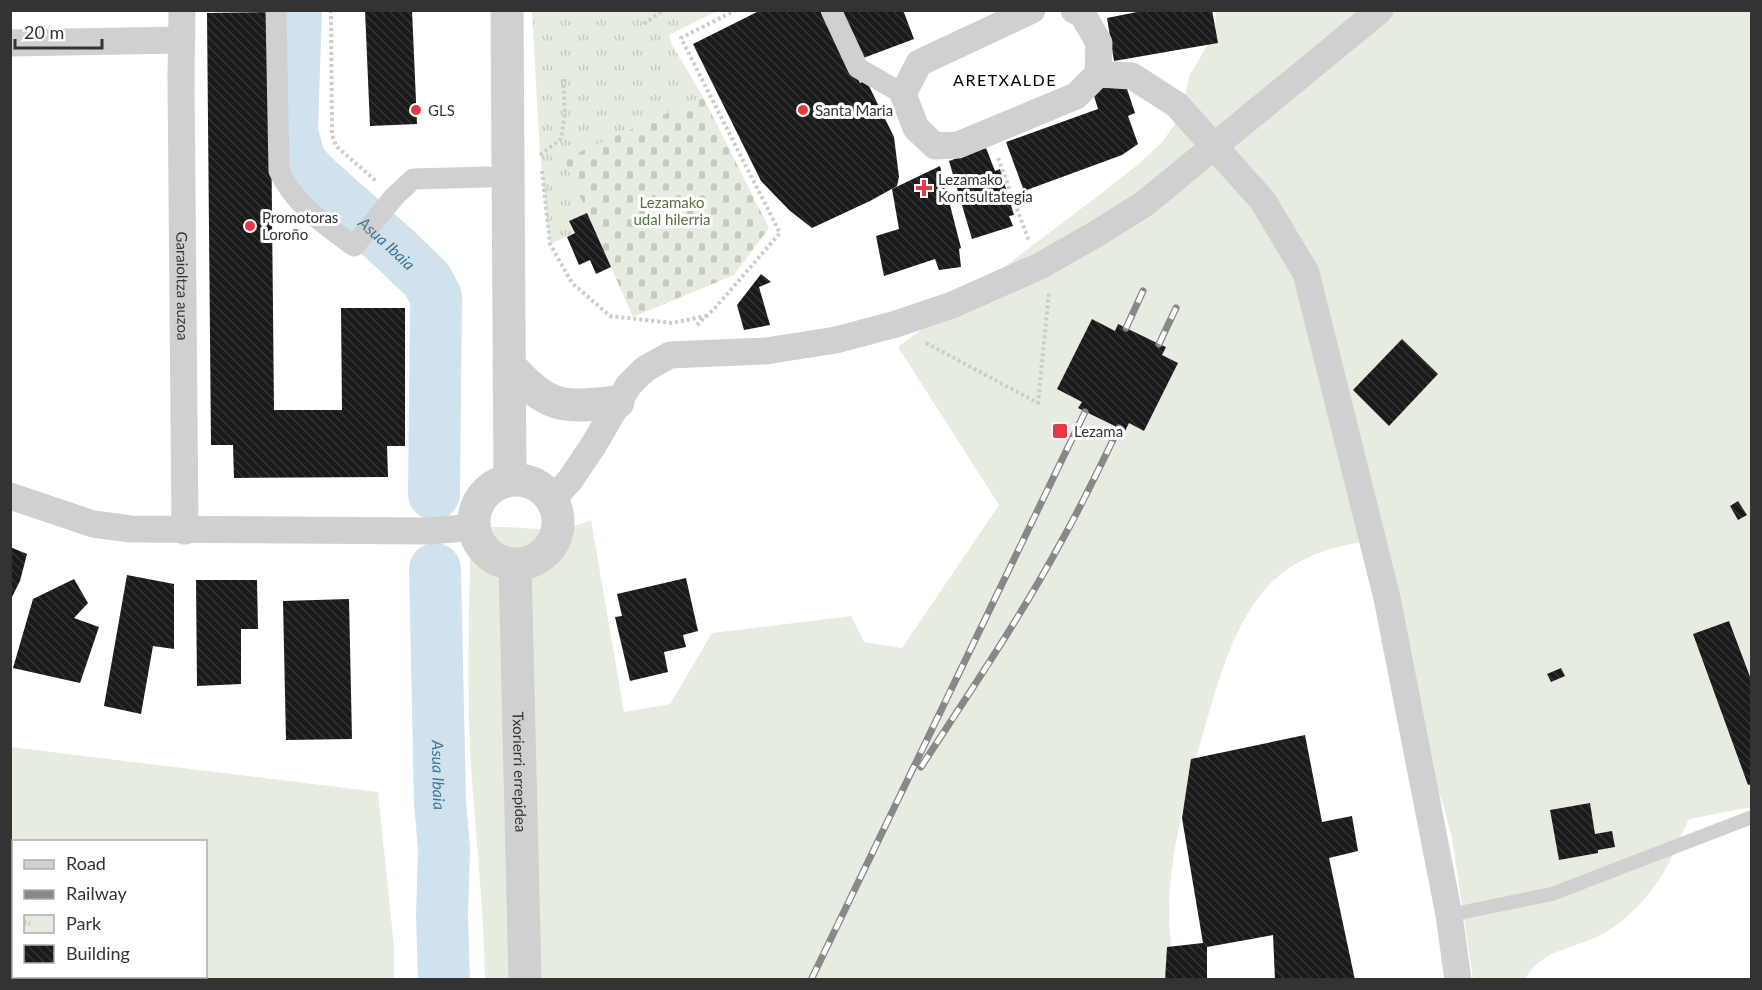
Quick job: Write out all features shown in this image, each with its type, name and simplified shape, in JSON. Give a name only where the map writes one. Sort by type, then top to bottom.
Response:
[{"type":"street","name":"Garaioltza auzoa","points":[[182,10],[185,531]]},
{"type":"street","points":[[276,10],[279,171],[286,186],[296,199],[325,224],[354,246],[394,197],[413,179],[488,177]]},
{"type":"street","points":[[507,10],[510,480]]},
{"type":"street","points":[[831,10],[858,68],[903,94],[916,128],[935,146],[958,145],[1076,96],[1098,74],[1099,43],[1083,15],[1074,10]]},
{"type":"street","points":[[903,94],[919,63],[1032,10]]},
{"type":"street","points":[[552,500],[570,480],[593,446],[628,386],[645,369],[670,355],[690,352],[766,351],[836,340],[896,324],[952,304],[1040,266],[1144,204],[1380,10]]},
{"type":"street","points":[[10,43],[181,40]]},
{"type":"street","points":[[1098,74],[1132,76],[1177,105],[1263,201],[1306,273],[1387,598],[1449,915],[1458,980]]},
{"type":"street","points":[[509,365],[530,388],[551,402],[579,406],[618,402]]},
{"type":"street","points":[[510,480],[526,481],[541,488],[552,500],[558,517],[557,535],[548,551],[532,561],[515,565],[500,561],[488,553],[479,542],[475,527],[476,511],[483,497],[495,486],[510,480]]},
{"type":"street","points":[[10,496],[93,524],[131,529],[430,531],[475,527]]},
{"type":"street","name":"Txorierri errepidea","points":[[515,565],[525,980]]},
{"type":"lane","points":[[1449,915],[1552,894],[1752,817]]},
{"type":"path","points":[[331,10],[332,135],[336,146],[394,197]]},
{"type":"path","points":[[644,24],[663,10]]},
{"type":"path","points":[[689,333],[780,233],[681,38],[736,10]]},
{"type":"path","points":[[540,155],[561,140],[565,114],[563,79]]},
{"type":"path","points":[[924,342],[1038,403],[1050,283],[1040,266],[989,132]]},
{"type":"path","points":[[539,144],[550,244],[572,283],[610,316],[672,323],[706,316]]},
{"type":"green space","points":[[532,11],[717,11],[669,35],[672,45],[703,97],[564,159],[587,213],[569,221],[575,233],[550,244],[540,155]]},
{"type":"green space","points":[[1216,11],[1751,11],[1751,807],[1689,819],[1668,865],[1656,884],[1633,911],[1606,932],[1550,955],[1532,969],[1525,979],[1473,979],[1452,838],[1443,804],[1412,719],[1370,541],[1323,552],[1301,561],[1281,574],[1265,589],[1252,607],[1230,649],[1197,755],[1175,850],[1169,911],[1176,979],[485,979],[469,720],[471,529],[499,527],[557,529],[591,520],[624,712],[670,704],[712,633],[851,616],[864,642],[902,648],[999,505],[898,347],[1094,199],[1140,163],[1163,141],[1179,118],[1190,75],[1215,32]]},
{"type":"green space","name":"Lezamako udal hilerria","points":[[703,97],[769,228],[734,275],[633,317],[563,159]]},
{"type":"green space","points":[[11,747],[378,792],[394,946],[394,979],[11,979]]},
{"type":"building","points":[[365,10],[412,10],[417,124],[370,126]]},
{"type":"building","name":"Santa Maria","points":[[761,10],[824,10],[860,83],[866,80],[894,137],[899,177],[897,186],[812,228],[789,210],[761,181],[693,44]]},
{"type":"building","points":[[839,10],[903,10],[914,39],[858,60]]},
{"type":"building","points":[[1147,10],[1212,10],[1218,43],[1114,61],[1107,18]]},
{"type":"building","points":[[270,12],[274,410],[342,410],[341,308],[405,308],[405,446],[387,446],[388,477],[234,478],[233,445],[211,445],[207,13]]},
{"type":"building","points":[[1091,86],[1127,89],[1135,113],[1128,116],[1138,144],[1122,155],[1024,191],[1006,142],[1098,109]]},
{"type":"building","points":[[986,148],[995,171],[1000,169],[1014,215],[1009,216],[1013,226],[972,239],[949,161]]},
{"type":"building","points":[[940,166],[961,248],[959,249],[961,267],[939,270],[935,259],[884,276],[876,236],[899,229],[892,189]]},
{"type":"building","points":[[587,213],[611,267],[596,274],[590,260],[579,265],[567,237],[575,233],[569,221]]},
{"type":"building","points":[[761,274],[771,282],[759,287],[770,325],[744,330],[737,305]]},
{"type":"building","points":[[1092,319],[1115,331],[1118,324],[1166,347],[1162,355],[1178,363],[1144,431],[1129,423],[1125,431],[1078,408],[1082,402],[1057,389]]},
{"type":"building","points":[[1402,339],[1438,374],[1389,426],[1353,390]]},
{"type":"building","points":[[1738,501],[1747,515],[1738,520],[1730,506]]},
{"type":"building","points":[[10,547],[27,554],[20,581],[10,601]]},
{"type":"building","points":[[127,575],[174,584],[174,649],[153,646],[141,714],[104,706]]},
{"type":"building","points":[[686,578],[698,631],[683,635],[686,647],[664,652],[668,672],[630,681],[615,617],[622,616],[617,594]]},
{"type":"building","points":[[74,579],[88,603],[74,618],[99,627],[80,683],[13,668],[33,599]]},
{"type":"building","points":[[196,580],[257,580],[258,629],[241,629],[241,684],[197,686]]},
{"type":"building","points":[[349,599],[352,739],[286,740],[283,601]]},
{"type":"building","points":[[1729,621],[1752,682],[1752,784],[1748,785],[1693,634]]},
{"type":"building","points":[[1561,668],[1565,676],[1551,682],[1547,674]]},
{"type":"building","points":[[1305,735],[1322,822],[1352,816],[1358,851],[1329,858],[1355,980],[1275,980],[1273,935],[1207,947],[1207,980],[1165,980],[1167,947],[1203,943],[1182,818],[1191,759]]},
{"type":"building","points":[[1590,803],[1595,834],[1612,831],[1615,847],[1598,850],[1598,853],[1559,860],[1550,810]]},
{"type":"waterway","name":"Asua Ibaia","points":[[296,10],[292,132],[300,161],[313,176],[427,280],[436,297],[434,494]]},
{"type":"waterway","name":"Asua Ibaia","points":[[435,569],[440,802],[444,849],[442,915],[444,980]]},
{"type":"railway","points":[[1126,328],[1143,291]]},
{"type":"railway","points":[[1159,344],[1176,308]]},
{"type":"railway","points":[[811,980],[1085,412]]},
{"type":"railway","points":[[921,767],[1045,571],[1119,428]]},
{"type":"place","name":"GLS","points":[[416,110]]},
{"type":"place","name":"Santa Maria","points":[[803,110]]},
{"type":"place","name":"Lezamako Kontsultategia","points":[[924,188]]},
{"type":"place","name":"Promotoras Loroño","points":[[250,226]]},
{"type":"place","name":"Lezama","points":[[1060,431]]},
{"type":"district","name":"ARETXALDE","points":[[1005,79]]}]
